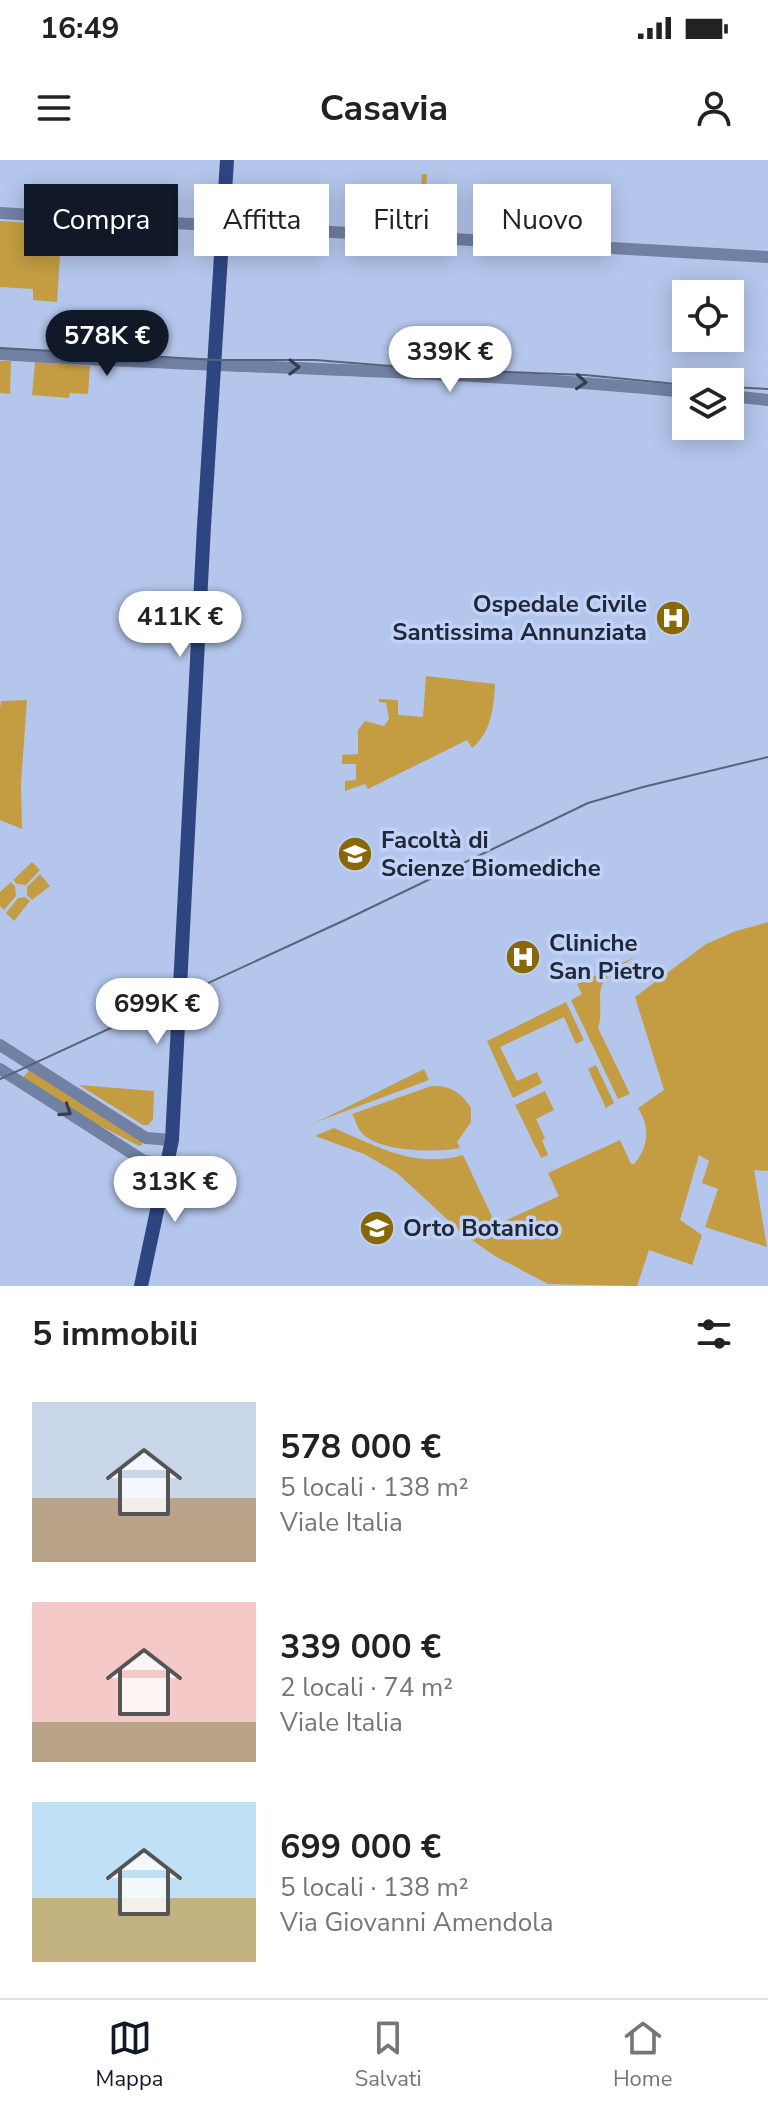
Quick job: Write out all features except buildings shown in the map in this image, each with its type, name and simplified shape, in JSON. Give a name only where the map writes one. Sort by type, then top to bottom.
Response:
[{"type":"main road","points":[[226,184],[227,160]]},
{"type":"main road","points":[[132,1286],[144,1283],[172,1140],[221,256]]},
{"type":"street","points":[[0,213],[194,223]]},
{"type":"street","points":[[329,231],[768,257]]},
{"type":"street","points":[[0,354],[584,381],[672,390]]},
{"type":"street","points":[[744,397],[768,400]]},
{"type":"street","points":[[0,1045],[146,1138],[172,1140]]},
{"type":"street","points":[[0,1069],[144,1161],[168,1164]]},
{"type":"shaded area","points":[[422,174],[427,174],[426,184],[421,184]]},
{"type":"shaded area","points":[[0,221],[24,223],[24,256],[60,256],[57,302],[33,300],[33,289],[0,287]]},
{"type":"shaded area","points":[[0,361],[11,361],[10,394],[0,393]]},
{"type":"shaded area","points":[[35,362],[90,366],[88,394],[70,393],[69,398],[32,395]]},
{"type":"shaded area","points":[[426,676],[495,684],[492,710],[483,735],[472,748],[467,740],[368,789],[365,784],[345,791],[345,781],[356,780],[356,764],[342,764],[342,755],[358,754],[358,730],[365,721],[384,726],[389,719],[386,703],[379,702],[379,699],[398,700],[398,715],[423,717]]},
{"type":"shaded area","points":[[27,700],[21,783],[22,829],[0,820],[0,708],[1,701]]},
{"type":"shaded area","points":[[32,862],[40,870],[26,885],[17,884],[13,880]]},
{"type":"shaded area","points":[[40,874],[50,886],[32,900],[27,895],[27,887]]},
{"type":"shaded area","points":[[11,882],[15,886],[16,896],[4,910],[0,906],[0,892]]},
{"type":"shaded area","points":[[25,897],[30,901],[14,921],[6,913],[18,898]]},
{"type":"shaded area","points":[[768,922],[768,1171],[754,1170],[767,1247],[705,1227],[718,1189],[702,1183],[709,1161],[699,1155],[680,1220],[702,1235],[692,1265],[649,1250],[637,1286],[548,1284],[495,1256],[462,1233],[397,1173],[364,1154],[315,1136],[334,1128],[397,1154],[429,1159],[463,1155],[496,1225],[559,1196],[548,1173],[620,1140],[631,1164],[634,1164],[643,1151],[646,1137],[645,1122],[638,1108],[664,1090],[635,997],[706,944]]},
{"type":"shaded area","points":[[635,957],[611,974],[603,983],[600,993],[598,1028],[630,1094],[618,1099],[571,1000],[582,994],[577,984]]},
{"type":"shaded area","points":[[566,1002],[584,1040],[576,1044],[564,1017],[500,1047],[517,1081],[537,1072],[542,1083],[513,1098],[487,1041]]},
{"type":"shaded area","points":[[596,1065],[614,1103],[606,1108],[588,1069]]},
{"type":"shaded area","points":[[424,1069],[429,1080],[311,1124],[327,1117]]},
{"type":"shaded area","points":[[29,1070],[142,1142],[142,1145],[89,1120],[23,1078]]},
{"type":"shaded area","points":[[79,1085],[154,1091],[153,1119],[148,1125],[143,1125]]},
{"type":"shaded area","points":[[431,1086],[454,1091],[471,1108],[471,1122],[457,1142],[460,1148],[422,1150],[380,1144],[360,1130],[352,1114]]},
{"type":"shaded area","points":[[545,1091],[554,1110],[536,1119],[545,1138],[542,1140],[548,1155],[541,1158],[515,1105]]},
{"type":"tram line","points":[[0,348],[216,360],[315,360],[429,369],[585,375],[672,384]]},
{"type":"tram line","points":[[744,388],[768,389]]},
{"type":"tram line","points":[[0,1079],[345,920],[588,803],[768,757]]},
{"type":"place","name":"Ospedale Civile Santissima Annunziata","points":[[673,618]]},
{"type":"place","name":"Facoltà di Scienze Biomediche","points":[[355,854]]},
{"type":"place","name":"Cliniche San Pietro","points":[[523,957]]},
{"type":"place","name":"Orto Botanico","points":[[377,1228]]}]
